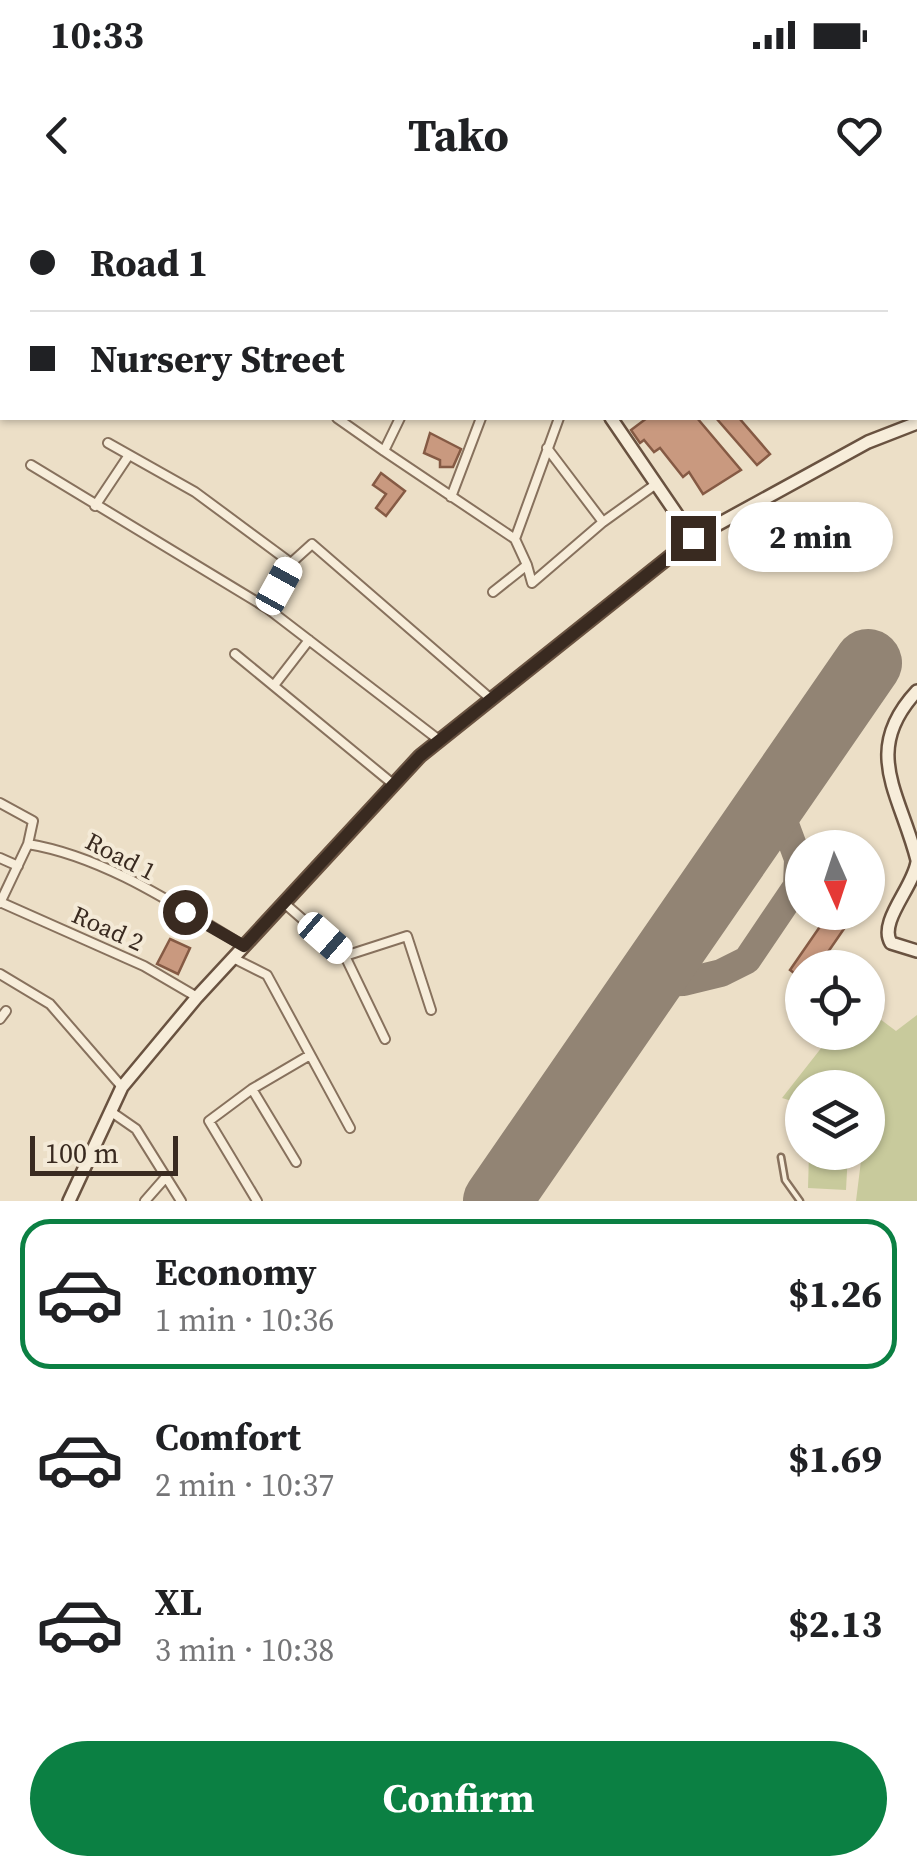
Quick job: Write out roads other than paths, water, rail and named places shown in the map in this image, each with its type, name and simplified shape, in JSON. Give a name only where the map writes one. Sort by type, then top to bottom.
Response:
[{"type":"main road","points":[[613,420],[693,538]]},
{"type":"main road","points":[[69,1201],[122,1087],[197,997],[439,740],[693,538],[868,442],[917,423]]},
{"type":"main road","points":[[917,691],[891,726],[884,757],[915,842],[917,861],[914,880],[887,923],[886,934],[891,943],[917,951]]},
{"type":"street","points":[[340,420],[515,538],[532,582],[603,522],[658,483]]},
{"type":"street","points":[[384,451],[399,420]]},
{"type":"street","points":[[451,497],[480,420]]},
{"type":"street","points":[[515,538],[558,420]]},
{"type":"street","points":[[108,443],[195,492],[291,564]]},
{"type":"street","points":[[547,448],[603,522]]},
{"type":"street","points":[[95,506],[129,454]]},
{"type":"street","points":[[32,465],[267,608],[439,740]]},
{"type":"street","points":[[267,608],[291,564],[312,544],[492,699]]},
{"type":"street","points":[[493,592],[527,565]]},
{"type":"street","points":[[275,684],[309,640]]},
{"type":"street","points":[[235,654],[394,784]]},
{"type":"street","points":[[0,803],[33,821],[28,844],[0,903]]},
{"type":"street","name":"Road 1","points":[[28,844],[64,850],[100,866],[244,946]]},
{"type":"street","points":[[0,858],[18,866]]},
{"type":"street","name":"Road 2","points":[[0,903],[144,966],[197,997]]},
{"type":"street","points":[[284,903],[345,956],[385,1038]]},
{"type":"street","points":[[345,956],[407,936],[431,1010]]},
{"type":"street","points":[[233,958],[267,975],[350,1128]]},
{"type":"street","points":[[0,974],[50,1004],[122,1087]]},
{"type":"street","points":[[257,1201],[209,1121],[252,1089],[310,1055]]},
{"type":"street","points":[[252,1089],[296,1162]]},
{"type":"street","points":[[110,1111],[136,1129],[181,1201]]},
{"type":"street","points":[[144,1201],[166,1177]]},
{"type":"lane","points":[[781,1157],[784,1180],[800,1201]]}]
